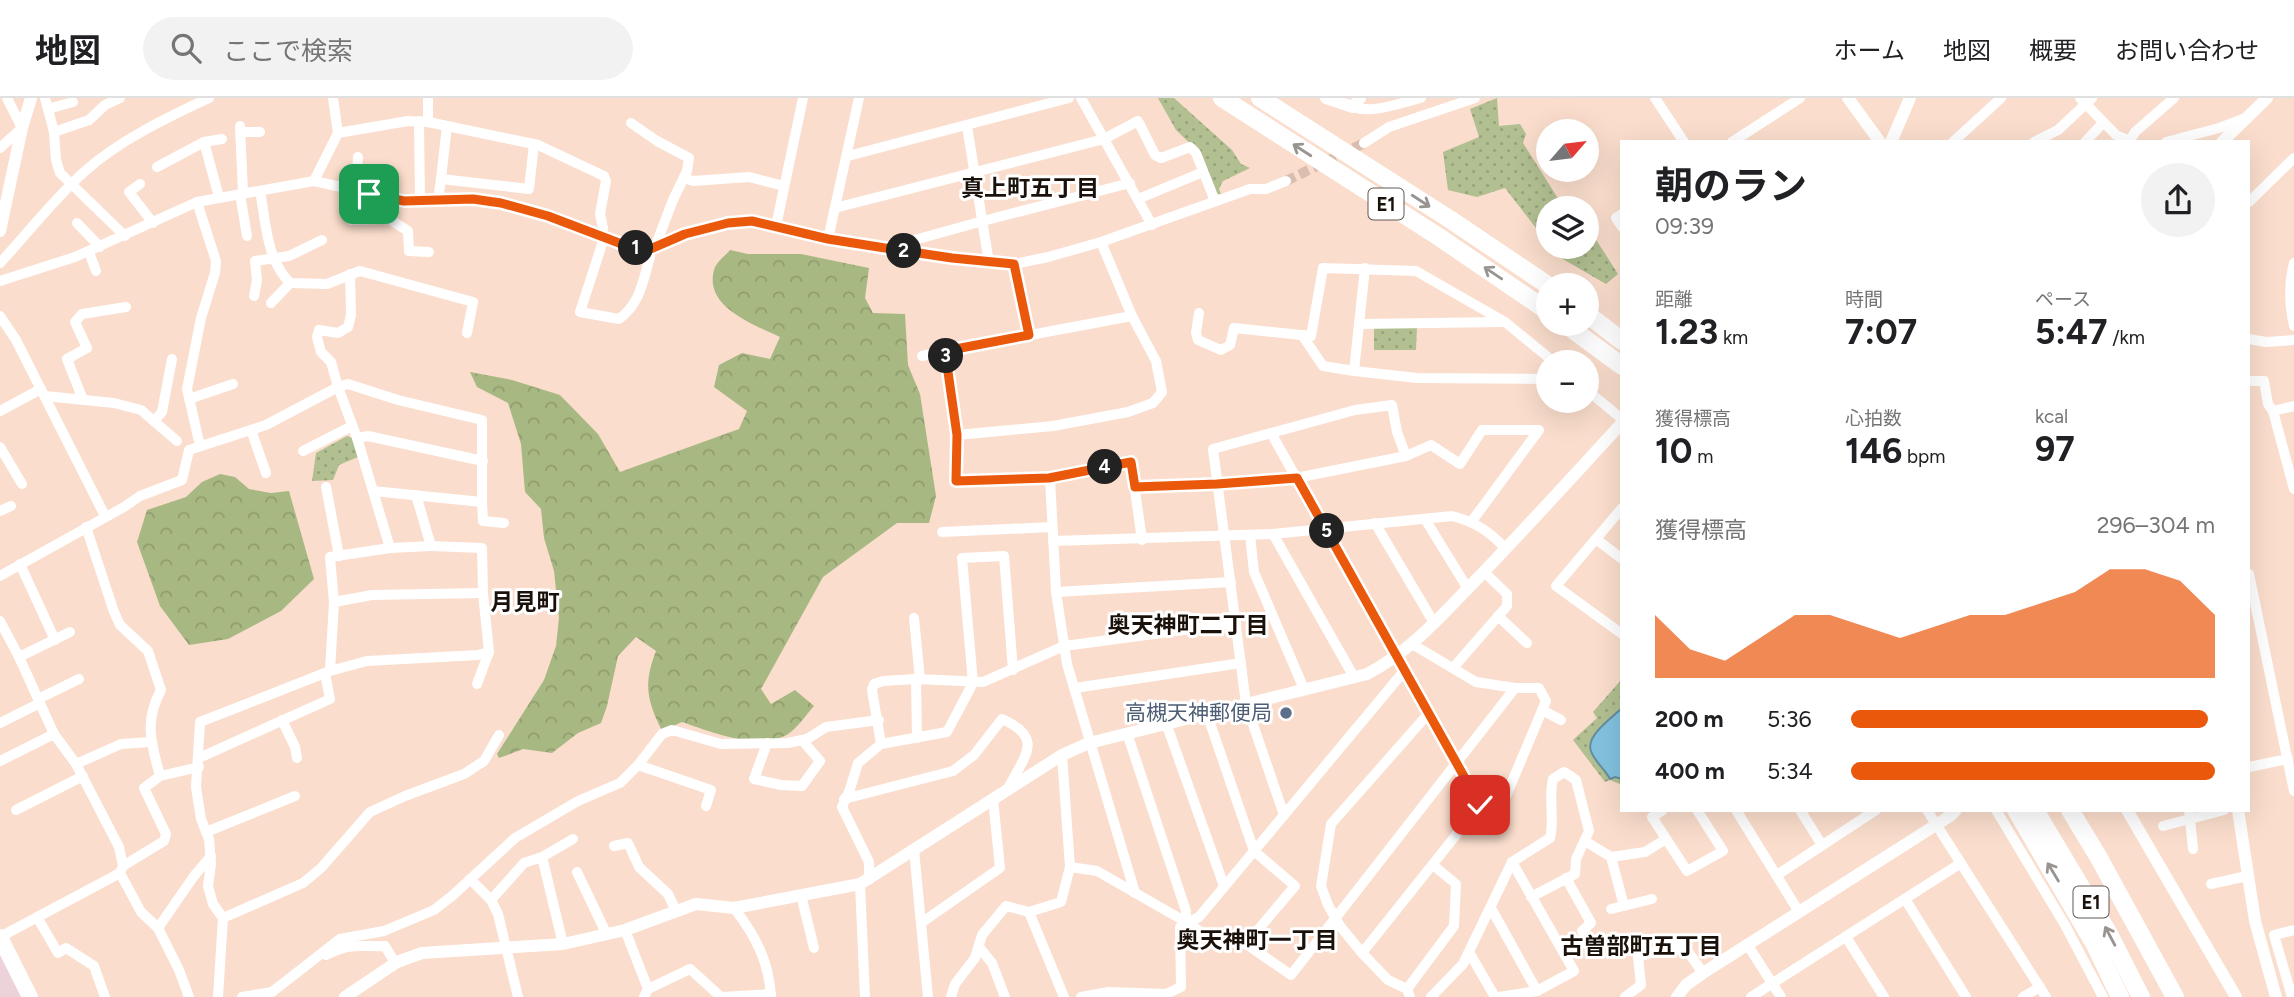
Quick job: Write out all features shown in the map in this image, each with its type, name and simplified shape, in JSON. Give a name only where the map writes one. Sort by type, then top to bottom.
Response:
[{"type":"highway","name":"E1","points":[[1222,98],[1439,237],[1536,303]]},
{"type":"highway","name":"E1","points":[[1261,98],[1536,277]]},
{"type":"highway","points":[[1599,323],[1620,339]]},
{"type":"highway","points":[[1581,336],[1620,365]]},
{"type":"highway","points":[[2017,812],[2095,944],[2120,997]]},
{"type":"highway","name":"E1","points":[[2036,812],[2097,913],[2141,997]]},
{"type":"highway","name":"E1","points":[[2061,812],[2126,923],[2164,997]]},
{"type":"highway","points":[[2071,812],[2175,997]]},
{"type":"main road","points":[[0,937],[30,997]]},
{"type":"street","points":[[8,98],[22,128]]},
{"type":"street","points":[[0,231],[31,98]]},
{"type":"street","points":[[45,98],[54,132],[60,173],[125,236]]},
{"type":"street","points":[[54,132],[89,120],[105,105],[120,98]]},
{"type":"street","points":[[0,263],[71,186],[104,156],[169,117],[209,98]]},
{"type":"street","points":[[314,181],[338,133],[333,98]]},
{"type":"street","points":[[420,201],[424,122],[428,98]]},
{"type":"street","points":[[776,226],[803,98]]},
{"type":"street","points":[[828,239],[859,98]]},
{"type":"street","points":[[848,156],[967,127],[1069,98]]},
{"type":"street","points":[[1081,98],[1152,225]]},
{"type":"street","points":[[1326,98],[1356,103],[1360,109],[1420,98]]},
{"type":"street","points":[[1364,143],[1389,127],[1475,98]]},
{"type":"street","points":[[1655,98],[1683,140]]},
{"type":"street","points":[[1735,140],[1800,98]]},
{"type":"street","points":[[1848,98],[1879,140]]},
{"type":"street","points":[[1892,140],[1910,98]]},
{"type":"street","points":[[1955,140],[2001,98]]},
{"type":"street","points":[[2131,140],[2174,98]]},
{"type":"street","points":[[2224,140],[2267,98]]},
{"type":"street","points":[[2038,140],[2058,130],[2086,100],[2103,123],[2116,135],[2128,140]]},
{"type":"street","points":[[48,109],[73,102]]},
{"type":"street","points":[[2174,140],[2245,118]]},
{"type":"street","points":[[338,133],[408,121],[424,122],[534,144],[604,176],[607,181],[600,215],[602,237],[580,312],[619,319],[630,311],[638,298],[652,252],[690,158],[657,141],[631,123]]},
{"type":"street","points":[[835,208],[1104,139],[1138,121],[1155,155],[1161,158],[1190,148],[1196,153],[1216,201]]},
{"type":"street","points":[[2087,140],[2103,123]]},
{"type":"street","points":[[438,200],[447,126]]},
{"type":"street","points":[[967,127],[989,263]]},
{"type":"street","points":[[0,148],[22,128]]},
{"type":"street","points":[[247,236],[242,193],[241,129],[260,132]]},
{"type":"street","points":[[1747,132],[1753,140]]},
{"type":"street","points":[[157,167],[204,142],[222,139]]},
{"type":"street","points":[[204,142],[219,197]]},
{"type":"street","points":[[441,179],[529,189],[534,144]]},
{"type":"street","points":[[358,158],[345,213],[351,220],[389,219],[408,231],[410,251],[429,252]]},
{"type":"street","points":[[2250,201],[2294,158]]},
{"type":"street","points":[[1138,199],[1203,172]]},
{"type":"street","points":[[388,198],[389,174]]},
{"type":"street","points":[[684,178],[693,181],[749,177],[784,186]]},
{"type":"street","points":[[0,281],[89,252],[197,202],[314,181],[404,201],[473,199],[501,203],[548,216],[602,237],[652,252]]},
{"type":"street","points":[[652,252],[685,234],[728,223],[752,221],[828,239],[989,263],[1014,264],[1101,242],[1250,189],[1266,189],[1286,181]]},
{"type":"street","points":[[885,248],[1130,183]]},
{"type":"street","points":[[140,184],[129,192],[153,223]]},
{"type":"street","points":[[260,191],[272,258],[290,283],[327,284],[359,271],[472,302],[467,333]]},
{"type":"street","points":[[197,202],[216,261],[187,389],[200,446]]},
{"type":"street","points":[[76,223],[100,247]]},
{"type":"street","points":[[254,296],[257,281],[255,261],[289,256],[322,240]]},
{"type":"street","points":[[957,435],[1053,426],[1128,412],[1153,403],[1162,392],[1156,361],[1132,316],[1101,242]]},
{"type":"street","points":[[89,252],[96,271]]},
{"type":"street","points":[[2294,263],[2289,304],[2294,326]]},
{"type":"street","points":[[1014,264],[1029,335]]},
{"type":"street","points":[[1199,313],[1196,333],[1198,340],[1220,350],[1230,345],[1234,328],[1311,335],[1323,268],[1416,271],[1505,322],[1539,350]]},
{"type":"street","points":[[1354,371],[1365,268]]},
{"type":"street","points":[[350,274],[351,315],[348,327],[338,333],[319,330],[317,337],[321,352],[331,362],[390,548]]},
{"type":"street","points":[[271,303],[290,283]]},
{"type":"street","points":[[83,400],[67,359],[87,348],[75,323],[82,314],[126,307]]},
{"type":"street","points":[[0,316],[16,340],[105,516]]},
{"type":"street","points":[[922,356],[1132,316]]},
{"type":"street","points":[[1359,324],[1505,322]]},
{"type":"street","points":[[1302,335],[1323,366],[1417,378],[1536,379]]},
{"type":"street","points":[[2250,339],[2266,342],[2294,340]]},
{"type":"street","points":[[945,351],[957,435],[956,481],[1049,478],[1131,462],[1143,540]]},
{"type":"street","points":[[154,421],[162,412],[172,359]]},
{"type":"street","points":[[2250,382],[2264,381],[2268,404],[2273,411],[2294,489]]},
{"type":"street","points":[[189,399],[233,384]]},
{"type":"street","points":[[0,576],[140,496],[182,480],[189,450],[266,425],[348,384],[398,400],[482,420],[483,521],[504,523]]},
{"type":"street","points":[[0,411],[43,392],[141,410],[177,441]]},
{"type":"street","points":[[1599,401],[1620,419]]},
{"type":"street","points":[[1284,815],[1247,704],[1213,449],[1354,410],[1392,405],[1397,432],[1406,456]]},
{"type":"street","points":[[2273,411],[2294,407]]},
{"type":"street","points":[[345,997],[395,963],[422,953],[563,944],[625,930],[696,904],[734,908],[865,882],[1062,754],[1089,743],[1127,733],[1367,674],[1398,656],[1434,623],[1506,549],[1620,423]]},
{"type":"street","points":[[303,451],[352,426]]},
{"type":"street","points":[[251,429],[266,473]]},
{"type":"street","points":[[1135,487],[1297,478],[1406,456],[1431,445],[1460,464],[1482,430],[1539,430],[1472,521]]},
{"type":"street","points":[[1271,433],[1480,805]]},
{"type":"street","points":[[357,438],[368,436],[483,461]]},
{"type":"street","points":[[0,447],[22,484]]},
{"type":"street","points":[[1049,478],[1056,592],[1064,646],[1089,743],[1135,893]]},
{"type":"street","points":[[326,487],[339,556]]},
{"type":"street","points":[[373,491],[482,502]]},
{"type":"street","points":[[416,495],[431,546]]},
{"type":"street","points":[[0,511],[11,506]]},
{"type":"street","points":[[1620,510],[1556,586],[1620,633]]},
{"type":"street","points":[[1053,541],[1273,534],[1452,516],[1472,521],[1488,530],[1506,549]]},
{"type":"street","points":[[1426,519],[1468,589]]},
{"type":"street","points":[[1375,523],[1434,623]]},
{"type":"street","points":[[86,527],[114,612],[120,625],[148,651],[161,690],[150,715],[151,742],[160,776]]},
{"type":"street","points":[[942,532],[1052,527]]},
{"type":"street","points":[[1273,534],[1354,677]]},
{"type":"street","points":[[1250,535],[1254,572],[1304,690]]},
{"type":"street","points":[[1596,539],[1620,557]]},
{"type":"street","points":[[0,937],[122,869],[164,841],[166,834],[144,788],[160,776],[199,762],[330,699],[328,672],[334,602],[330,557],[390,548],[482,548],[489,652],[477,684]]},
{"type":"street","points":[[864,997],[865,882],[869,862],[842,807],[858,763],[881,744],[947,732],[972,682],[962,558],[1004,556],[1013,670]]},
{"type":"street","points":[[20,564],[55,640]]},
{"type":"street","points":[[1453,668],[1507,606],[1507,594],[1484,572]]},
{"type":"street","points":[[1056,592],[1230,582]]},
{"type":"street","points":[[2250,583],[2253,611],[2294,791]]},
{"type":"street","points":[[334,602],[372,595],[483,593]]},
{"type":"street","points":[[1498,616],[1527,643]]},
{"type":"street","points":[[914,618],[918,680],[917,738]]},
{"type":"street","points":[[0,621],[54,734],[83,776],[119,847],[122,869],[141,912],[158,928],[189,997]]},
{"type":"street","points":[[881,744],[872,690],[874,684],[883,681],[918,680],[983,682],[1064,646],[1236,623]]},
{"type":"street","points":[[19,657],[70,632]]},
{"type":"street","points":[[1412,644],[1476,682],[1515,688],[1539,688],[1546,701],[1501,808],[1480,805]]},
{"type":"street","points":[[218,997],[223,918],[213,904],[208,886],[211,856],[196,787],[200,722],[328,672],[367,661],[478,656],[489,652]]},
{"type":"street","points":[[1075,688],[1241,663]]},
{"type":"street","points":[[1081,997],[1109,992],[1166,994],[1181,987],[1181,927],[1199,917],[1405,670]]},
{"type":"street","points":[[0,723],[79,679]]},
{"type":"street","points":[[1070,867],[1097,871],[1214,941],[1246,944],[1291,975],[1515,688]]},
{"type":"street","points":[[1542,710],[1561,720]]},
{"type":"street","points":[[1207,714],[1254,851],[1295,886],[1246,944]]},
{"type":"street","points":[[1428,714],[1331,824],[1321,886],[1336,919],[1362,953],[1388,979],[1408,993],[1454,926],[1456,884],[1433,865]]},
{"type":"street","points":[[844,800],[953,771],[974,755],[1002,719],[1017,726],[1027,738],[1029,751],[1008,789]]},
{"type":"street","points":[[282,720],[295,747],[297,758]]},
{"type":"street","points":[[289,981],[323,950],[340,939],[384,931],[434,910],[515,838],[578,801],[620,783],[662,734],[672,730],[722,744],[767,743],[802,740],[826,727],[879,720]]},
{"type":"street","points":[[1166,723],[1224,886]]},
{"type":"street","points":[[1127,733],[1186,911],[1186,922]]},
{"type":"street","points":[[0,761],[54,734]]},
{"type":"street","points":[[223,918],[303,883],[321,868],[370,812],[464,774],[484,761],[499,735]]},
{"type":"street","points":[[767,743],[754,779],[802,786],[820,761],[802,740]]},
{"type":"street","points":[[76,764],[121,744],[151,742]]},
{"type":"street","points":[[951,997],[955,984],[975,958],[982,935],[1006,906],[1030,912],[1061,902],[1070,867],[1062,754]]},
{"type":"street","points":[[2250,766],[2287,759]]},
{"type":"street","points":[[638,765],[711,790],[706,806]]},
{"type":"street","points":[[1431,997],[1463,964],[1511,862],[1550,838],[1550,792],[1553,779],[1564,772],[1576,780],[1589,831],[1576,859],[1575,874],[1531,897]]},
{"type":"street","points":[[16,810],[83,776]]},
{"type":"street","points":[[206,832],[295,796]]},
{"type":"street","points":[[921,923],[1000,868],[993,799]]},
{"type":"street","points":[[1362,953],[1480,805]]},
{"type":"street","points":[[1659,812],[1652,817],[1686,871],[1723,851],[1698,812]]},
{"type":"street","points":[[1737,812],[1799,912]]},
{"type":"street","points":[[1801,812],[1822,845]]},
{"type":"street","points":[[1777,875],[1868,812]]},
{"type":"street","points":[[1929,812],[2046,997]]},
{"type":"street","points":[[1677,997],[1686,985],[1703,973],[1953,812]]},
{"type":"street","points":[[1997,812],[2065,925],[2103,997]]},
{"type":"street","points":[[2128,812],[2236,997]]},
{"type":"street","points":[[2238,812],[2255,921],[2276,997]]},
{"type":"street","points":[[2163,826],[2190,814],[2193,849]]},
{"type":"street","points":[[491,900],[524,863],[542,857],[573,839]]},
{"type":"street","points":[[1585,841],[1611,856],[1646,852],[1666,839]]},
{"type":"street","points":[[614,846],[628,843],[639,867],[668,894],[676,911]]},
{"type":"street","points":[[914,850],[928,997]]},
{"type":"street","points":[[158,928],[211,856]]},
{"type":"street","points":[[1611,856],[1625,906]]},
{"type":"street","points":[[542,857],[563,944]]},
{"type":"street","points":[[1469,952],[1497,997],[1536,991],[1574,971],[1511,862]]},
{"type":"street","points":[[1751,997],[1961,863]]},
{"type":"street","points":[[577,872],[607,935]]},
{"type":"street","points":[[2210,884],[2247,876]]},
{"type":"street","points":[[1566,878],[1591,923],[1582,931]]},
{"type":"street","points":[[470,879],[491,900],[498,914],[518,997]]},
{"type":"street","points":[[801,895],[814,948]]},
{"type":"street","points":[[1611,909],[1652,899]]},
{"type":"street","points":[[1905,899],[1966,997]]},
{"type":"street","points":[[625,930],[646,993],[690,969],[721,997],[771,995],[767,964],[759,944],[734,908]]},
{"type":"street","points":[[1491,908],[1536,991]]},
{"type":"street","points":[[1030,912],[1064,997]]},
{"type":"street","points":[[37,917],[58,953],[66,948],[94,966],[105,997]]},
{"type":"street","points":[[2292,997],[2274,935],[2294,930]]},
{"type":"street","points":[[1846,937],[1884,997]]},
{"type":"street","points":[[242,997],[272,992],[302,975],[327,954],[343,947],[357,944],[385,946],[395,963]]},
{"type":"street","points":[[1747,944],[1781,997]]},
{"type":"street","points":[[1626,996],[1641,985],[1638,957],[1650,953],[1684,946],[1703,973]]},
{"type":"street","points":[[979,947],[992,963],[1005,997]]},
{"type":"street","points":[[2023,997],[2040,987]]},
{"type":"shaded area","points":[[0,942],[26,997],[0,997]]},
{"type":"green space","points":[[1158,98],[1174,98],[1232,150],[1241,164],[1250,168],[1223,181],[1219,189],[1221,194],[1215,194],[1199,152],[1176,130]]},
{"type":"green space","points":[[1497,98],[1499,126],[1520,124],[1526,134],[1523,143],[1536,164],[1536,182],[1548,182],[1556,196],[1536,196],[1536,228],[1505,188],[1477,197],[1448,190],[1443,152],[1479,137],[1470,109]]},
{"type":"green space","points":[[1599,244],[1618,274],[1606,284],[1599,280],[1599,273],[1587,273],[1563,259],[1599,259]]},
{"type":"green space","points":[[730,250],[748,254],[801,254],[869,268],[865,298],[873,313],[905,314],[908,365],[920,394],[936,496],[929,523],[897,523],[823,577],[761,689],[771,704],[795,690],[814,706],[792,731],[781,738],[768,741],[738,739],[682,722],[662,731],[648,692],[649,673],[656,651],[636,637],[618,656],[601,723],[578,733],[552,753],[523,749],[499,758],[497,754],[544,680],[556,646],[559,618],[554,571],[544,538],[541,509],[525,492],[521,444],[508,403],[477,387],[470,372],[512,380],[560,395],[598,434],[620,472],[739,429],[747,411],[714,387],[719,365],[742,353],[770,359],[780,337],[732,312],[715,293],[715,267]]},
{"type":"green space","points":[[1374,327],[1417,327],[1416,350],[1374,350]]},
{"type":"green space","points":[[347,436],[352,438],[358,457],[339,465],[333,480],[312,481],[316,453]]},
{"type":"green space","points":[[220,474],[235,477],[249,489],[271,493],[289,491],[314,579],[281,611],[228,639],[189,645],[160,606],[137,542],[147,510],[186,497],[202,482]]},
{"type":"green space","points":[[1620,681],[1620,784],[1610,780],[1605,782],[1573,740],[1597,718],[1593,712]]},
{"type":"water","points":[[1620,710],[1620,778],[1610,779],[1591,751],[1592,739]]},
{"type":"tunnel","points":[[1286,181],[1364,143]]},
{"type":"place","name":"高槻天神郵便局","points":[[1286,713]]},
{"type":"district","name":"真上町五丁目","points":[[1030,188]]},
{"type":"district","name":"月見町","points":[[525,602]]},
{"type":"district","name":"奥天神町二丁目","points":[[1188,625]]},
{"type":"district","name":"奥天神町一丁目","points":[[1257,940]]},
{"type":"district","name":"古曽部町五丁目","points":[[1641,946]]},
{"type":"route","points":[[369,194],[404,201],[473,199],[501,203],[548,216],[627,246],[648,250],[685,234],[728,223],[752,221],[828,239],[952,258],[1014,264],[1029,335],[945,351],[957,435],[956,481],[1049,478],[1131,462],[1135,487],[1297,478],[1480,805]]}]
